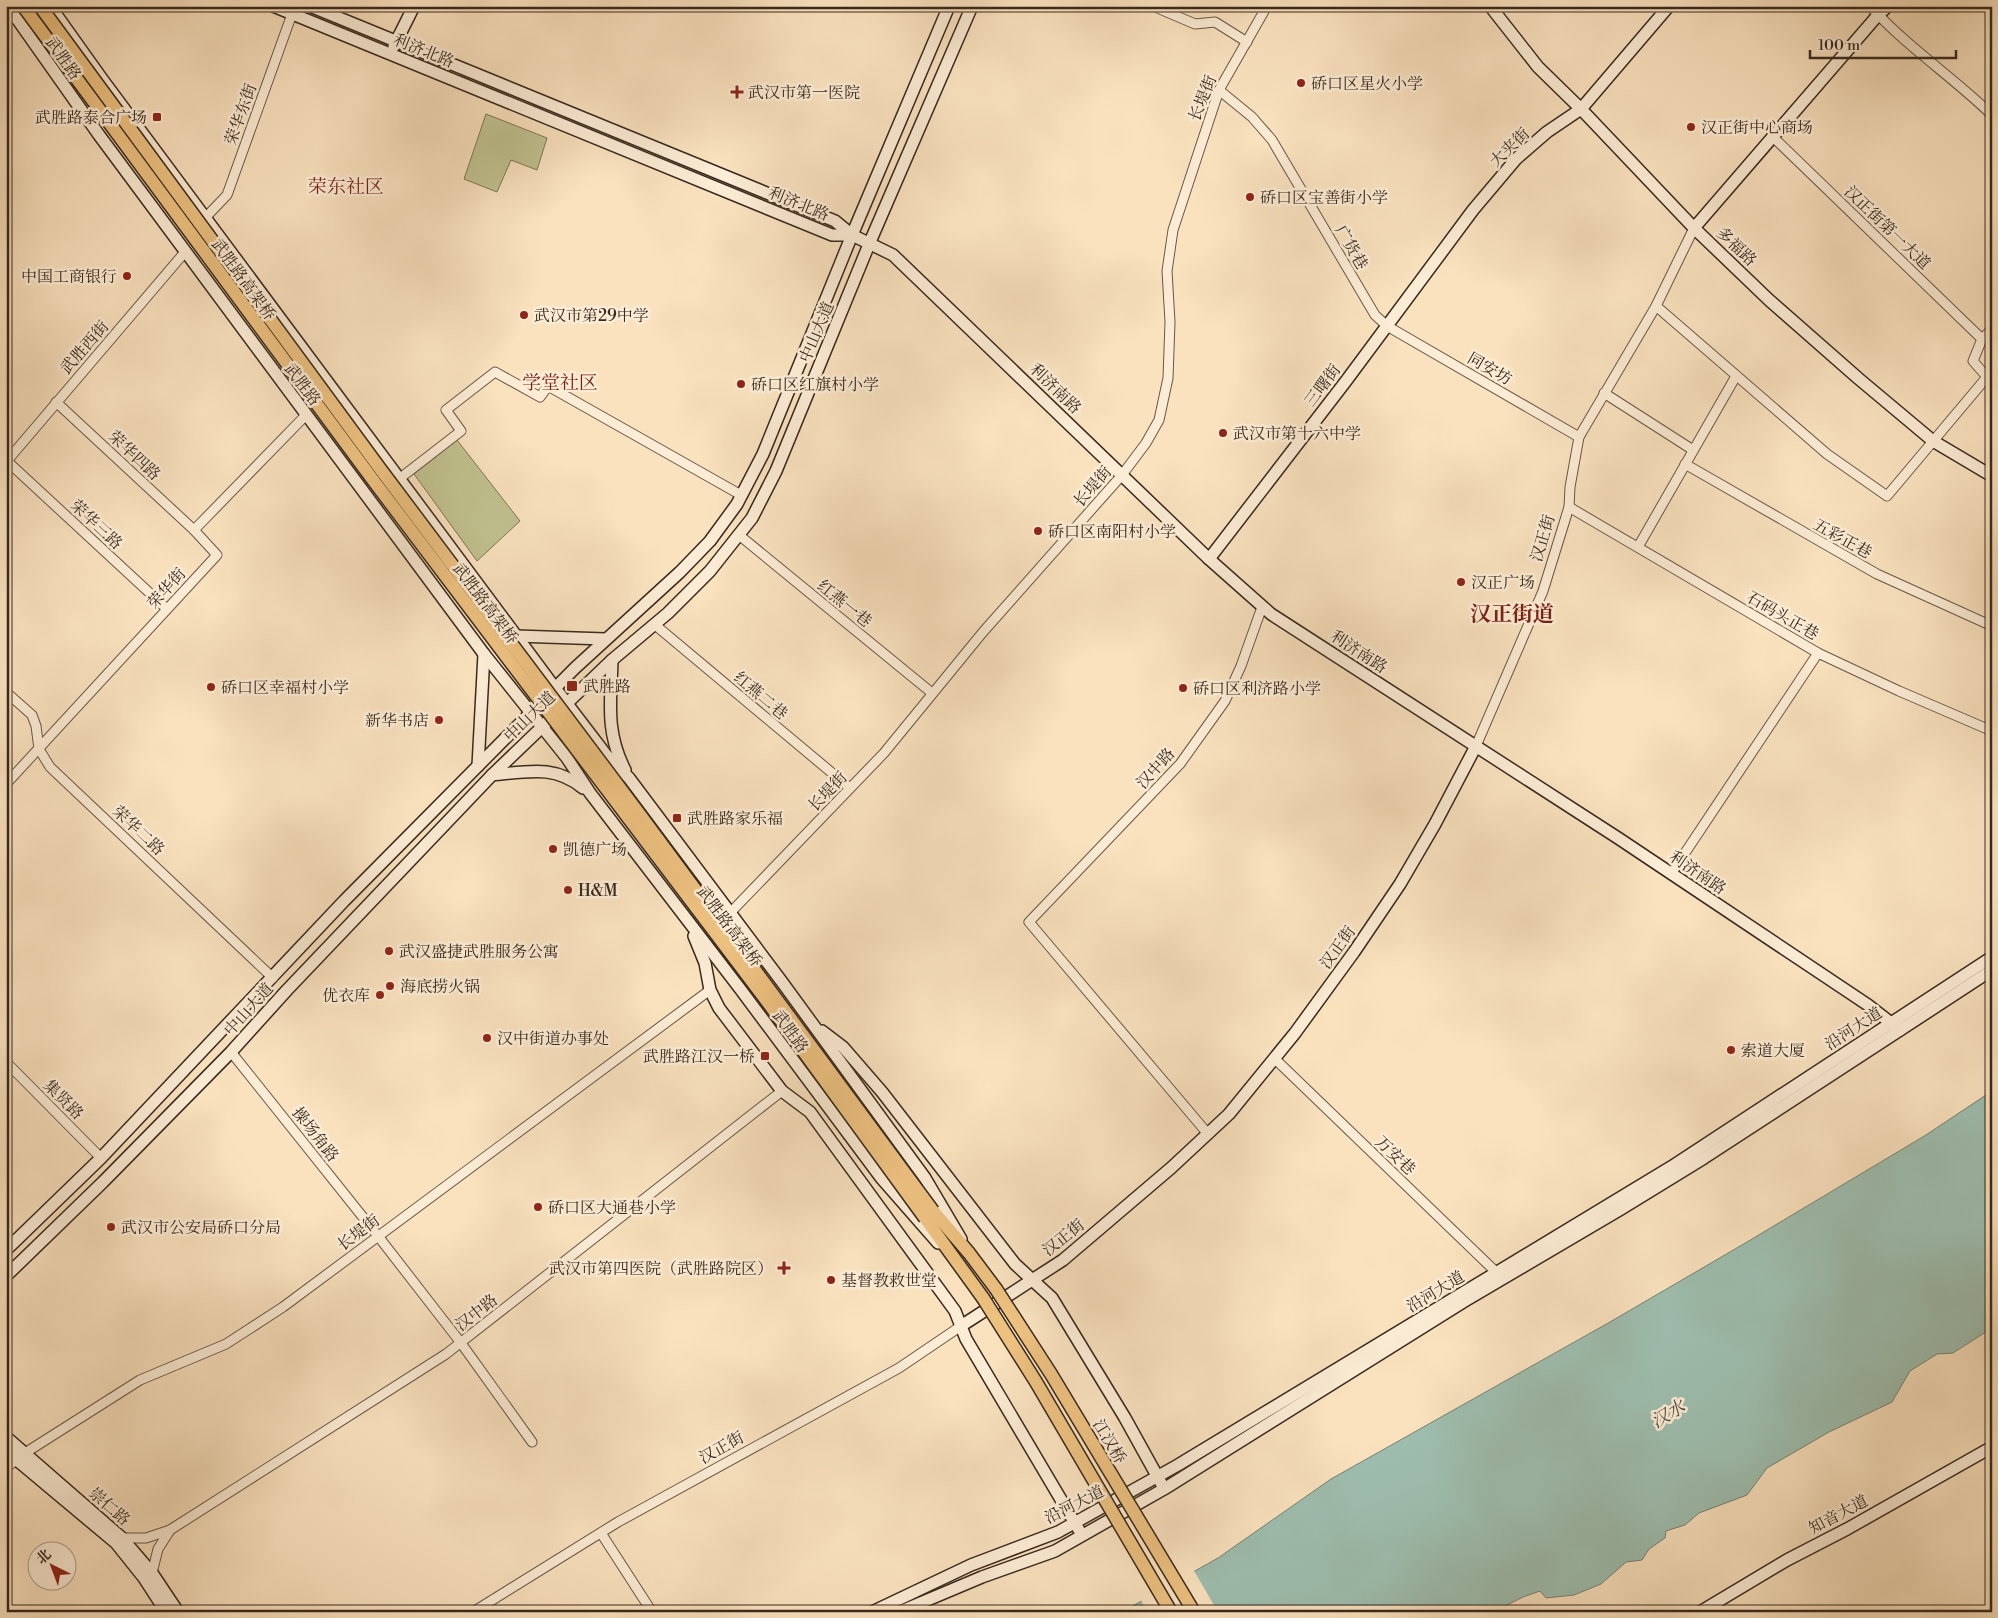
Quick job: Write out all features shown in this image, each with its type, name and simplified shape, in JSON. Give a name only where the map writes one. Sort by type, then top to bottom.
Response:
[{"type":"main road","name":"武胜路高架桥","points":[[22,6],[368,472],[929,1214]]},
{"type":"main road","name":"武胜路高架桥","points":[[40,6],[509,644],[647,824],[929,1214]]},
{"type":"main road","name":"武胜路","points":[[50,6],[102,80],[566,703],[607,756],[629,778],[811,1022],[925,1178],[969,1253],[996,1289]]},
{"type":"main road","name":"利济北路","points":[[273,6],[832,235],[852,235]]},
{"type":"main road","name":"利济北路","points":[[310,6],[835,221],[852,235]]},
{"type":"main road","points":[[391,54],[414,6]]},
{"type":"main road","name":"中山大道","points":[[6,1250],[101,1158],[344,901],[555,688],[680,572],[710,541],[741,495],[763,454],[852,235],[949,6]]},
{"type":"main road","name":"中山大道","points":[[6,1276],[103,1182],[230,1052],[492,775],[566,703],[612,660],[668,613],[710,571],[752,518],[776,471],[870,242],[972,6]]},
{"type":"main road","name":"多福路","points":[[1490,6],[1538,67],[1581,109],[1694,228],[1769,300],[1932,441],[1992,476]]},
{"type":"main road","name":"大夹街","points":[[1387,326],[1473,210],[1516,159],[1547,132],[1581,109],[1669,6]]},
{"type":"main road","name":"汉正街","points":[[1694,228],[1773,137],[1874,11],[1888,6]]},
{"type":"main road","name":"武胜路","points":[[9,7],[99,135],[484,654],[567,758],[590,793],[847,1134],[902,1204],[955,1261],[983,1298]]},
{"type":"main road","name":"利济南路","points":[[852,235],[870,242],[904,264],[1209,559],[1271,614],[1671,874],[1868,1005],[1900,1030]]},
{"type":"main road","name":"三曙街","points":[[1209,559],[1387,326]]},
{"type":"main road","points":[[516,636],[605,640]]},
{"type":"main road","points":[[478,766],[484,654]]},
{"type":"main road","points":[[612,660],[610,721],[616,752],[629,778]]},
{"type":"main road","name":"汉正街","points":[[961,1326],[1063,1260],[1171,1168],[1229,1114],[1354,952],[1400,884],[1435,824],[1476,746]]},
{"type":"main road","points":[[492,775],[545,770],[573,780],[590,793]]},
{"type":"main road","points":[[686,918],[705,963],[710,990],[719,1008],[782,1091],[810,1112],[847,1134]]},
{"type":"main road","name":"沿河大道","points":[[872,1612],[971,1565],[1075,1524],[1158,1477],[1671,1167],[1992,956]]},
{"type":"main road","name":"沿河大道","points":[[899,1612],[982,1577],[1055,1551],[1164,1489],[1463,1302],[1671,1179],[1992,970]]},
{"type":"main road","points":[[811,1022],[843,1047],[882,1092],[1015,1264],[1052,1298],[1125,1418],[1164,1489]]},
{"type":"main road","points":[[810,1112],[955,1311],[966,1339],[1083,1536]]},
{"type":"main road","points":[[929,1214],[969,1253]]},
{"type":"main road","points":[[929,1214],[955,1261]]},
{"type":"main road","name":"江汉桥","points":[[996,1289],[1051,1374],[1194,1612]]},
{"type":"main road","name":"江汉桥","points":[[983,1298],[1036,1382],[1171,1612]]},
{"type":"main road","name":"崇仁路","points":[[6,1438],[21,1457],[116,1543],[144,1578],[166,1612]]},
{"type":"main road","name":"知音大道","points":[[1700,1612],[1787,1560],[1992,1447]]},
{"type":"main road","name":"崇仁路","points":[[6,1451],[21,1457],[122,1538],[152,1573],[178,1612]]},
{"type":"street","points":[[1153,6],[1195,24],[1215,22],[1247,42]]},
{"type":"street","name":"长堤街","points":[[730,913],[884,753],[983,632],[1122,475],[1146,443],[1159,420],[1168,378],[1170,322],[1167,271],[1173,230],[1219,90],[1267,6]]},
{"type":"street","points":[[1874,11],[1926,60],[1992,115]]},
{"type":"street","name":"荣华东街","points":[[205,218],[227,195],[292,14]]},
{"type":"street","name":"广货巷","points":[[1219,90],[1252,118],[1272,140],[1362,296],[1375,315],[1387,326]]},
{"type":"street","name":"汉正街第一大道","points":[[1773,137],[1982,339]]},
{"type":"street","name":"汉正街","points":[[1476,746],[1542,591],[1569,507],[1570,487],[1579,437],[1656,306],[1694,228]]},
{"type":"street","name":"武胜西街","points":[[7,462],[185,252]]},
{"type":"street","points":[[1656,306],[1828,454],[1887,496],[1987,377],[1973,361],[1982,339],[1992,329]]},
{"type":"street","name":"同安坊","points":[[1387,326],[1579,437]]},
{"type":"street","points":[[399,479],[460,431],[446,410],[495,372],[540,397],[548,386],[741,495]]},
{"type":"street","points":[[1638,547],[1736,376]]},
{"type":"street","points":[[1604,393],[1693,450]]},
{"type":"street","name":"荣华四路","points":[[56,402],[194,530]]},
{"type":"street","points":[[194,530],[306,415]]},
{"type":"street","name":"荣华三路","points":[[7,462],[167,609]]},
{"type":"street","name":"五彩正巷","points":[[1685,464],[1877,574],[1992,626]]},
{"type":"street","name":"石码头正巷","points":[[1569,507],[1818,653],[1899,691],[1992,731]]},
{"type":"street","name":"荣华街","points":[[6,784],[217,555],[194,530]]},
{"type":"street","name":"红燕一巷","points":[[739,535],[932,693]]},
{"type":"street","name":"汉中路","points":[[1208,1134],[1030,922],[1180,764],[1225,701],[1241,666],[1262,607]]},
{"type":"street","name":"红燕二巷","points":[[654,624],[850,788]]},
{"type":"street","points":[[1671,874],[1818,653]]},
{"type":"street","name":"荣华二路","points":[[6,692],[32,715],[36,726],[39,749],[50,767],[272,978]]},
{"type":"street","name":"长堤街","points":[[6,1468],[140,1380],[226,1344],[283,1307],[710,990]]},
{"type":"street","name":"操场角路","points":[[230,1052],[378,1236],[460,1343],[532,1442]]},
{"type":"street","name":"万安巷","points":[[1274,1058],[1497,1273]]},
{"type":"street","name":"集贤路","points":[[6,1062],[101,1158]]},
{"type":"street","name":"汉中路","points":[[122,1538],[146,1538],[170,1530],[319,1436],[460,1343],[782,1091]]},
{"type":"street","name":"汉正街","points":[[473,1612],[601,1533],[865,1388],[899,1368],[961,1326]]},
{"type":"street","name":"汉中路","points":[[152,1573],[158,1549],[170,1530]]},
{"type":"street","points":[[601,1533],[652,1612]]},
{"type":"green space","points":[[486,114],[547,138],[537,170],[511,160],[497,192],[464,179]]},
{"type":"green space","points":[[457,440],[520,521],[477,561],[414,474]]},
{"type":"water","name":"汉水","points":[[1992,1091],[1992,1328],[1953,1353],[1937,1354],[1910,1371],[1892,1402],[1829,1432],[1767,1468],[1747,1495],[1699,1513],[1685,1525],[1666,1531],[1665,1538],[1649,1549],[1642,1560],[1626,1562],[1601,1584],[1574,1595],[1546,1598],[1540,1591],[1493,1612],[1122,1612],[1218,1558],[1331,1479],[1610,1322],[1747,1242],[1926,1135]]},
{"type":"pier","points":[[1193,1569],[1218,1612],[1148,1612],[1140,1599]]},
{"type":"place","name":"硚口区星火小学","points":[[1301,83]]},
{"type":"place","name":"武汉市第一医院","points":[[737,92]]},
{"type":"place","name":"武胜路泰合广场","points":[[157,117]]},
{"type":"place","name":"汉正街中心商场","points":[[1691,127]]},
{"type":"place","name":"硚口区宝善街小学","points":[[1250,197]]},
{"type":"place","name":"中国工商银行","points":[[127,276]]},
{"type":"place","name":"武汉市第29中学","points":[[524,315]]},
{"type":"place","name":"硚口区红旗村小学","points":[[741,384]]},
{"type":"place","name":"武汉市第十六中学","points":[[1223,433]]},
{"type":"place","name":"硚口区南阳村小学","points":[[1038,531]]},
{"type":"place","name":"汉正广场","points":[[1461,582]]},
{"type":"place","name":"武胜路","points":[[572,686]]},
{"type":"place","name":"硚口区幸福村小学","points":[[211,687]]},
{"type":"place","name":"硚口区利济路小学","points":[[1183,688]]},
{"type":"place","name":"新华书店","points":[[439,720]]},
{"type":"place","name":"武胜路家乐福","points":[[677,818]]},
{"type":"place","name":"凯德广场","points":[[553,849]]},
{"type":"place","name":"H&M","points":[[568,890]]},
{"type":"place","name":"武汉盛捷武胜服务公寓","points":[[389,951]]},
{"type":"place","name":"海底捞火锅","points":[[390,986]]},
{"type":"place","name":"优衣库","points":[[380,995]]},
{"type":"place","name":"汉中街道办事处","points":[[487,1038]]},
{"type":"place","name":"索道大厦","points":[[1731,1050]]},
{"type":"place","name":"武胜路江汉一桥","points":[[765,1056]]},
{"type":"place","name":"硚口区大通巷小学","points":[[538,1207]]},
{"type":"place","name":"武汉市公安局硚口分局","points":[[111,1227]]},
{"type":"place","name":"武汉市第四医院（武胜路院区）","points":[[784,1268]]},
{"type":"place","name":"基督教救世堂","points":[[831,1280]]},
{"type":"district","name":"荣东社区","points":[[346,186]]},
{"type":"district","name":"学堂社区","points":[[560,382]]},
{"type":"district","name":"汉正街道","points":[[1512,614]]}]
